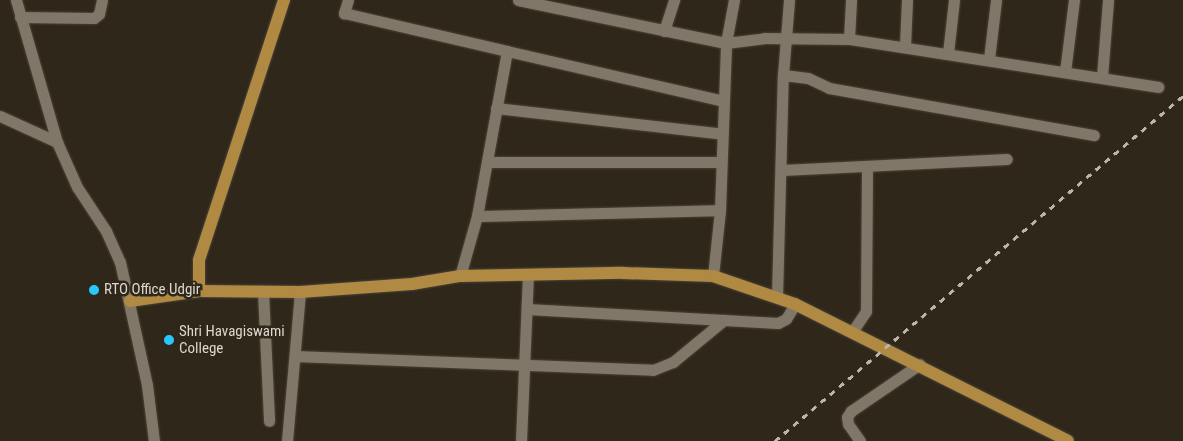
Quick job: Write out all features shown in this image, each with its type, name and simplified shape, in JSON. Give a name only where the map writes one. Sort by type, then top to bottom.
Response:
[{"type":"main road","points":[[199,291],[199,260],[284,0]]},
{"type":"main road","points":[[130,301],[199,291],[300,292],[412,284],[460,276],[623,273],[712,276],[796,304],[920,364],[1068,441]]},
{"type":"street","points":[[16,0],[56,142],[77,187],[106,231],[120,262],[130,301],[154,441]]},
{"type":"street","points":[[20,17],[94,18],[99,14],[102,0]]},
{"type":"street","points":[[348,0],[344,12],[724,101]]},
{"type":"street","points":[[518,0],[556,5],[664,31],[726,43],[786,39],[849,39],[905,46],[1158,87]]},
{"type":"street","points":[[664,31],[674,0]]},
{"type":"street","points":[[712,276],[720,210],[726,43],[734,0]]},
{"type":"street","points":[[777,297],[782,170],[783,75],[789,0]]},
{"type":"street","points":[[849,39],[851,0]]},
{"type":"street","points":[[905,46],[907,0]]},
{"type":"street","points":[[948,53],[954,0]]},
{"type":"street","points":[[989,60],[996,0]]},
{"type":"street","points":[[1066,72],[1074,0]]},
{"type":"street","points":[[1102,77],[1108,0]]},
{"type":"street","points":[[460,276],[477,216],[507,51]]},
{"type":"street","points":[[783,75],[808,78],[829,88],[1094,135]]},
{"type":"street","points":[[496,108],[723,134]]},
{"type":"street","points":[[0,116],[56,142]]},
{"type":"street","points":[[782,170],[1007,159]]},
{"type":"street","points":[[487,162],[722,162]]},
{"type":"street","points":[[852,332],[866,311],[867,166]]},
{"type":"street","points":[[477,216],[720,210]]},
{"type":"street","points":[[521,441],[528,276]]},
{"type":"street","points":[[263,292],[269,421]]},
{"type":"street","points":[[287,441],[300,292]]},
{"type":"street","points":[[526,310],[778,323],[786,319],[796,304]]},
{"type":"street","points":[[295,356],[662,368],[724,320]]},
{"type":"street","points":[[860,441],[848,424],[847,417],[851,411],[920,364]]},
{"type":"railway","points":[[775,441],[1183,96]]},
{"type":"place","name":"RTO Office Udgir","points":[[94,290]]},
{"type":"place","name":"Shri Havagiswami College","points":[[169,340]]}]
